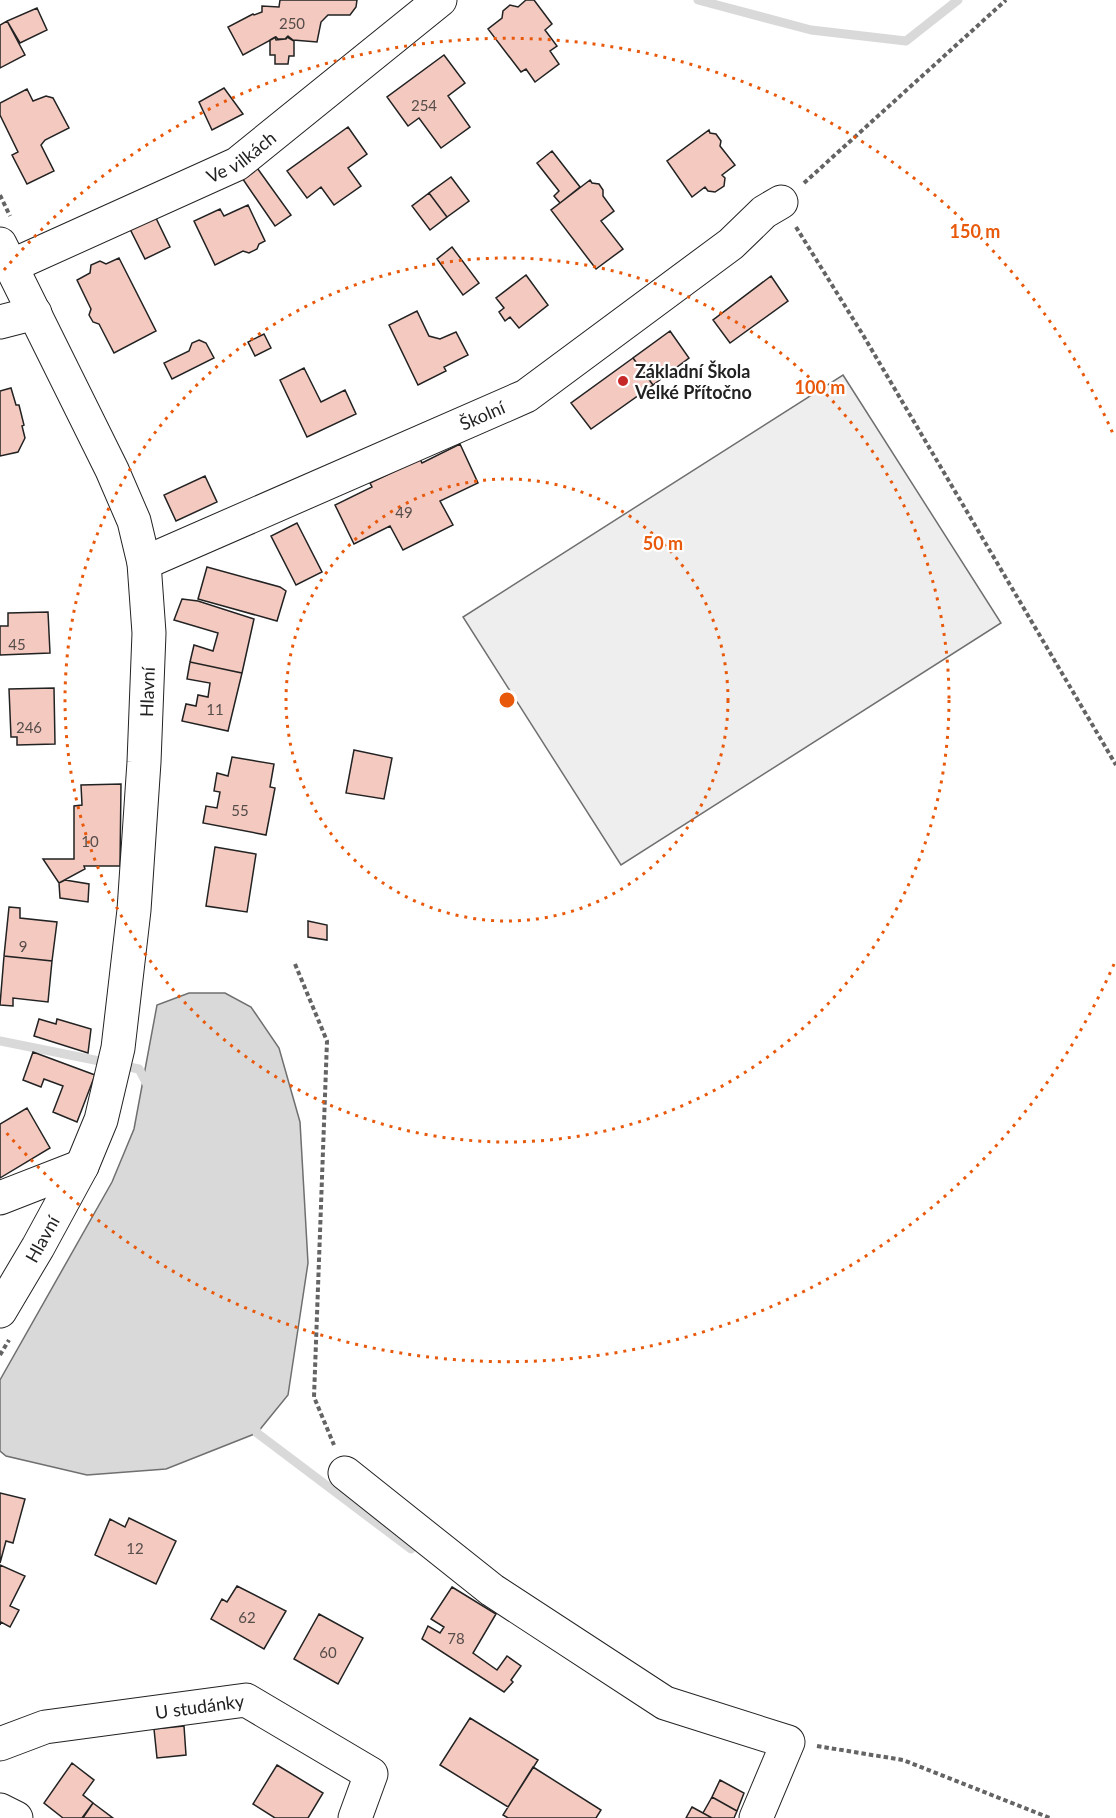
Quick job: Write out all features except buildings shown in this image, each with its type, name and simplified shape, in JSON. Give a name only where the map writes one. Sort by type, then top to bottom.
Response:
[{"type":"street","name":"Ve vilkách","points":[[5,255],[237,164],[440,0]]},
{"type":"street","name":"Školní","points":[[144,563],[526,396],[732,244],[764,212],[781,202]]},
{"type":"street","name":"Hlavní","points":[[0,1311],[82,1166],[100,1120],[118,1048],[134,910],[144,762],[149,633],[144,563],[134,521],[112,470],[5,255]]},
{"type":"street","points":[[0,322],[35,314]]},
{"type":"street","points":[[0,1197],[82,1166]]},
{"type":"street","points":[[345,1473],[492,1590],[665,1703],[788,1742],[756,1818]]},
{"type":"street","name":"U studánky","points":[[0,1744],[45,1726],[246,1700],[372,1774],[355,1818]]},
{"type":"street","points":[[0,1810],[16,1818]]},
{"type":"path","points":[[1006,0],[781,202],[863,335],[1116,765]]},
{"type":"path","points":[[295,964],[327,1041],[314,1397],[345,1473]]},
{"type":"path","points":[[788,1742],[903,1760],[1050,1818]]},
{"type":"shaded area","points":[[843,375],[1001,623],[621,865],[463,617]]},
{"type":"shaded area","points":[[189,993],[225,993],[251,1007],[279,1048],[300,1122],[308,1263],[288,1395],[257,1433],[166,1469],[87,1475],[6,1456],[0,1451],[0,1380],[112,1182],[134,1129],[157,1005]]},
{"type":"waterway","points":[[698,0],[811,30],[906,41],[958,0]]},
{"type":"waterway","points":[[0,1041],[139,1069],[149,1088]]},
{"type":"waterway","points":[[254,1422],[257,1433],[411,1549]]},
{"type":"place","name":"Základní Škola Velké Přítočno","points":[[623,381]]}]
